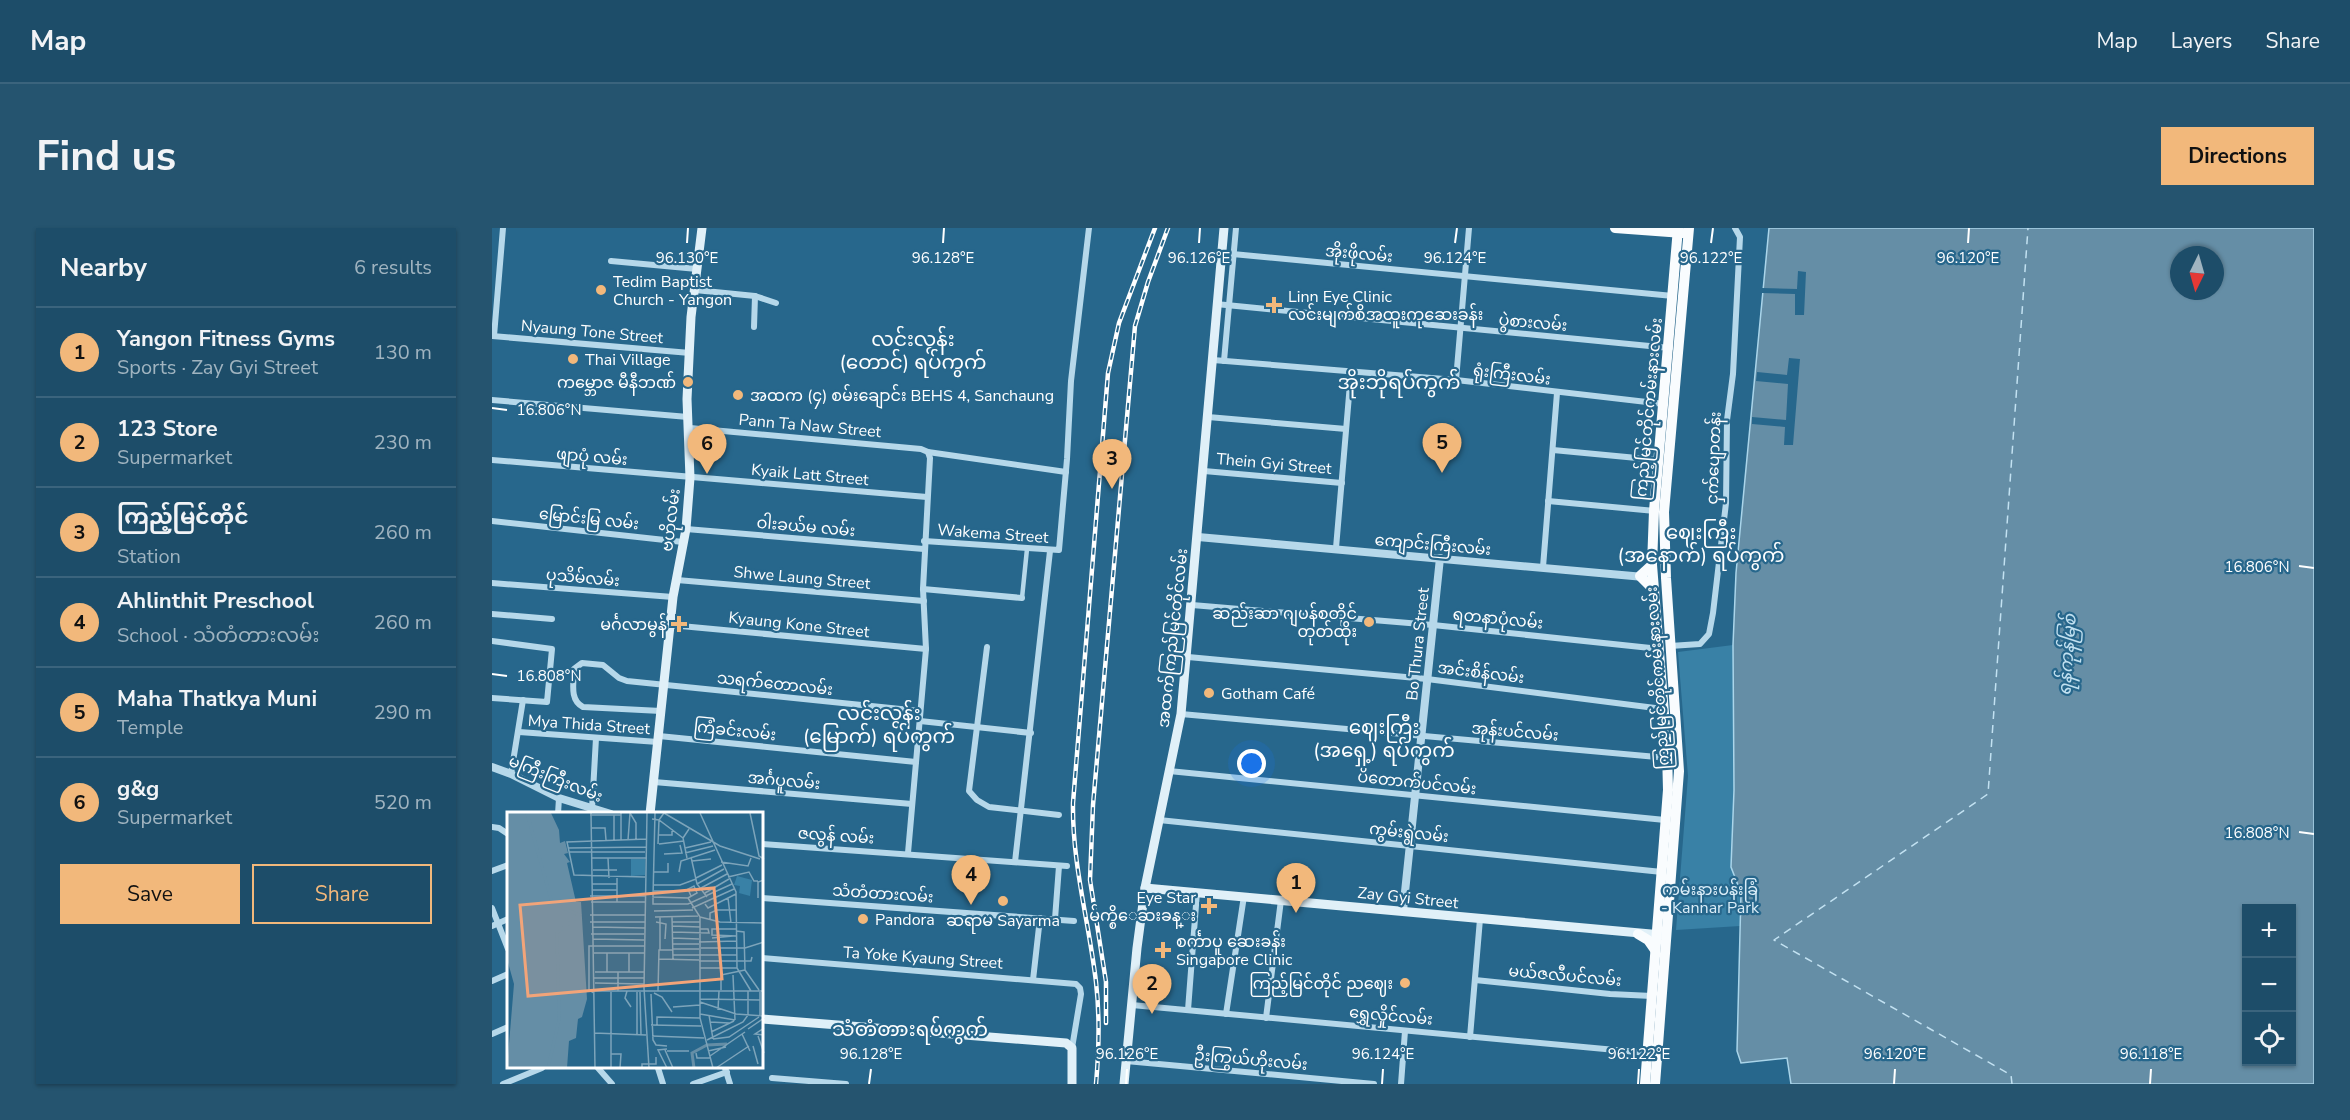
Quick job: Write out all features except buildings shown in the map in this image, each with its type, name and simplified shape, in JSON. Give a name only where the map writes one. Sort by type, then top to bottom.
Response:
[{"type":"main road","name":"ဗဟိုလမ်း","points":[[650,812],[673,597],[686,529],[690,478],[688,417],[690,353],[694,290],[702,228]]},
{"type":"main road","name":"အထက်ကြည်မြင်တိုင်လမ်း","points":[[1124,1084],[1145,888],[1181,714],[1188,657],[1224,228]]},
{"type":"main road","points":[[1615,228],[1680,233]]},
{"type":"main road","name":"ကြည့်မြင်တိုင်ကမ်းနားလမ်း","points":[[1653,583],[1652,565],[1659,512],[1658,460],[1673,348],[1674,296],[1680,233]]},
{"type":"main road","name":"ကြည်မြင်တိုင်ကမ်းနားလမ်း","points":[[1655,1084],[1672,873],[1673,758],[1670,646],[1659,512],[1680,233]]},
{"type":"main road","points":[[1652,565],[1640,576],[1653,583]]},
{"type":"main road","name":"ကြည်မြင်တိုင်ကမ်းနားလမ်း","points":[[1645,1084],[1655,954],[1658,872],[1673,758],[1663,709],[1653,583]]},
{"type":"main road","name":"Zay Gyi Street","points":[[1145,888],[1640,934]]},
{"type":"main road","points":[[1640,934],[1656,928],[1668,935]]},
{"type":"main road","points":[[1640,934],[1648,940],[1655,954]]},
{"type":"main road","points":[[764,1018],[1066,1043],[1072,1048],[1072,1084]]},
{"type":"street","points":[[493,336],[504,228]]},
{"type":"street","points":[[1066,472],[1071,381],[1089,228]]},
{"type":"street","points":[[1224,361],[1236,228]]},
{"type":"street","points":[[1456,380],[1469,228]]},
{"type":"street","name":"ငှက်ပျောတန်း","points":[[1658,649],[1700,644],[1709,634],[1713,613],[1726,503],[1727,420],[1733,374],[1740,237],[1734,228]]},
{"type":"street","name":"အိုးဖိုလမ်း","points":[[1222,253],[1674,296]]},
{"type":"street","points":[[611,261],[697,269]]},
{"type":"street","points":[[492,268],[500,269]]},
{"type":"street","points":[[694,290],[755,297],[776,303]]},
{"type":"street","points":[[754,327],[755,297]]},
{"type":"street","name":"ပွဲစားလမ်း","points":[[1216,304],[1673,348]]},
{"type":"street","name":"Nyaung Tone Street","points":[[493,336],[690,353]]},
{"type":"street","name":"ရုံးကြီးလမ်း","points":[[1213,360],[1456,380],[1664,404]]},
{"type":"street","points":[[1336,548],[1352,372]]},
{"type":"street","points":[[1543,567],[1557,393]]},
{"type":"street","points":[[492,400],[688,417]]},
{"type":"street","points":[[1208,417],[1346,429]]},
{"type":"street","name":"Pann Ta Naw Street","points":[[690,428],[921,449],[928,452],[1066,472]]},
{"type":"street","points":[[1553,450],[1658,460]]},
{"type":"street","points":[[908,853],[926,649],[923,589],[930,458],[928,452]]},
{"type":"street","name":"ဖျာပုံ လမ်း","points":[[492,460],[690,478]]},
{"type":"street","name":"Thein Gyi Street","points":[[1204,471],[1342,483]]},
{"type":"street","name":"Wakema Street","points":[[924,541],[1059,550],[1066,472]]},
{"type":"street","name":"Kyaik Latt Street","points":[[690,478],[927,497]]},
{"type":"street","points":[[1548,501],[1659,512]]},
{"type":"street","name":"မြောင်းမြ လမ်း","points":[[492,521],[683,542]]},
{"type":"street","name":"ဝါးခယ်မ လမ်း","points":[[686,529],[924,549]]},
{"type":"street","name":"ကျောင်းကြီးလမ်း","points":[[1198,537],[1640,576]]},
{"type":"street","points":[[923,589],[1022,598],[1027,549]]},
{"type":"street","points":[[1015,862],[1050,551]]},
{"type":"street","name":"Bo Thura Street","points":[[1403,911],[1440,558]]},
{"type":"street","points":[[1653,583],[1666,578]]},
{"type":"street","name":"Shwe Laung Street","points":[[677,580],[924,601]]},
{"type":"street","name":"ပုသိမ်လမ်း","points":[[492,583],[673,597]]},
{"type":"street","name":"ရတနာပုံလမ်း","points":[[1192,605],[1433,625],[1658,649]]},
{"type":"street","points":[[492,614],[552,619]]},
{"type":"street","name":"Kyaung Kone Street","points":[[670,625],[926,649]]},
{"type":"street","points":[[492,641],[551,647],[547,702],[492,698]]},
{"type":"street","points":[[987,647],[969,791],[988,807],[1059,815]]},
{"type":"street","name":"အင်းစိန်လမ်း","points":[[1188,657],[1427,679],[1663,709]]},
{"type":"street","name":"သရက်တောလမ်း","points":[[661,711],[583,707],[577,704],[573,695],[574,669],[582,663],[603,665],[619,678],[663,686],[920,711]]},
{"type":"street","points":[[512,774],[523,700]]},
{"type":"street","name":"အုန်းပင်လမ်း","points":[[1181,714],[1673,758]]},
{"type":"street","points":[[920,721],[1031,733]]},
{"type":"street","name":"Mya Thida Street","points":[[519,732],[596,738],[658,739]]},
{"type":"street","points":[[592,809],[596,738]]},
{"type":"street","name":"ကြံခင်းလမ်း","points":[[658,739],[916,762]]},
{"type":"street","name":"မကြီးကြီးလမ်း","points":[[492,767],[512,774],[559,798],[603,812]]},
{"type":"street","name":"ပိတောက်ပင်လမ်း","points":[[1169,771],[1664,820]]},
{"type":"street","name":"အင်္ဂပူလမ်း","points":[[654,782],[912,804]]},
{"type":"street","points":[[558,812],[559,798]]},
{"type":"street","name":"ကွမ်းရွဲလမ်း","points":[[1159,820],[1672,873]]},
{"type":"street","points":[[492,827],[499,828],[507,833]]},
{"type":"street","name":"ဇလွန် လမ်း","points":[[764,844],[1067,866]]},
{"type":"street","points":[[492,871],[507,865]]},
{"type":"street","points":[[1055,920],[1059,866]]},
{"type":"street","points":[[1188,1010],[1197,892]]},
{"type":"street","points":[[1226,1014],[1244,896]]},
{"type":"street","name":"သံတံတားလမ်း","points":[[764,898],[1074,921]]},
{"type":"street","points":[[1266,1018],[1281,900]]},
{"type":"street","points":[[492,908],[495,925],[507,947]]},
{"type":"street","points":[[1033,980],[1040,918]]},
{"type":"street","points":[[1470,1037],[1480,919]]},
{"type":"street","name":"Ta Yoke Kyaung Street","points":[[764,958],[1076,984],[1081,994],[1072,1048]]},
{"type":"street","points":[[492,981],[507,974]]},
{"type":"street","name":"မယ်ဇလီပင်လမ်း","points":[[1475,980],[1652,996]]},
{"type":"street","name":"ရွှေလှိုင်လမ်း","points":[[1132,1005],[1648,1053]]},
{"type":"street","points":[[492,1034],[507,1027]]},
{"type":"street","points":[[1401,1084],[1405,1030]]},
{"type":"street","name":"ဦးကြွယ်ဟိုးလမ်း","points":[[1126,1061],[1374,1084]]},
{"type":"street","points":[[503,1084],[540,1069]]},
{"type":"street","points":[[599,1069],[612,1084]]},
{"type":"street","points":[[658,1069],[663,1084]]},
{"type":"street","points":[[693,1084],[726,1070],[730,1084]]},
{"type":"street","points":[[772,1078],[846,1084]]},
{"type":"green space","name":"ကမ်းနားပန်းခြံ - Kannar Park","points":[[1733,645],[1734,790],[1731,867],[1741,893],[1740,926],[1676,930],[1688,776],[1678,652]]},
{"type":"water","name":"ရန်ကုန်မြစ်","points":[[1769,228],[2314,228],[2314,1084],[1791,1084],[1787,1058],[1741,1063],[1737,1051],[1741,893],[1731,867],[1734,790],[1733,645],[1736,573]]},
{"type":"pier","points":[[1798,271],[1806,272],[1804,315],[1795,315],[1795,294],[1762,293],[1762,288],[1797,289]]},
{"type":"pier","points":[[1789,358],[1800,359],[1793,445],[1784,445],[1785,427],[1752,424],[1752,417],[1786,420],[1788,384],[1756,381],[1757,372],[1787,375]]},
{"type":"ferry route","points":[[2012,1084],[2011,1075],[1774,940],[1988,794],[2028,228]]},
{"type":"railway","points":[[1096,1084],[1099,1033],[1097,995],[1075,848],[1073,803],[1108,373],[1119,323],[1155,228]]},
{"type":"railway","points":[[1106,1023],[1106,982],[1090,880],[1093,805],[1135,326],[1168,228]]},
{"type":"place","name":"Tedim Baptist Church - Yangon","points":[[601,290]]},
{"type":"place","name":"Linn Eye Clinic လင်းမျက်စိအထူးကုဆေးခန်း","points":[[1274,305]]},
{"type":"place","name":"Thai Village","points":[[573,359]]},
{"type":"place","name":"ကမ္ဘောဇ မီနီဘဏ်","points":[[688,382]]},
{"type":"place","name":"အထက (၄) စမ်းချောင်း BEHS 4, Sanchaung","points":[[738,395]]},
{"type":"place","name":"Maha Thatkya Muni","points":[[1442,473]]},
{"type":"place","name":"g&g","points":[[707,474]]},
{"type":"place","name":"ကြည့်မြင်တိုင်","points":[[1112,489]]},
{"type":"place","name":"ဆည်းဆာ ဂျပန်စတိုင် တုတ်ထိုး","points":[[1369,622]]},
{"type":"place","name":"မင်္ဂလာမွန်","points":[[679,624]]},
{"type":"place","name":"Gotham Café","points":[[1209,693]]},
{"type":"place","name":"ဆရာမ Sayarma","points":[[1003,901]]},
{"type":"place","name":"Ahlinthit Preschool","points":[[971,905]]},
{"type":"place","name":"Eye Star မ်က္စိေဆးခန္း","points":[[1209,906]]},
{"type":"place","name":"Yangon Fitness Gyms","points":[[1296,913]]},
{"type":"place","name":"Pandora","points":[[863,919]]},
{"type":"place","name":"စင်္ကာပူ ဆေးခန်း Singapore Clinic","points":[[1163,950]]},
{"type":"place","name":"ကြည့်မြင်တိုင် ညဈေး","points":[[1405,983]]},
{"type":"place","name":"123 Store","points":[[1152,1014]]},
{"type":"district","name":"လင်းလွန်း (တောင်) ရပ်ကွက်","points":[[913,350]]},
{"type":"district","name":"အိုးဘိုရပ်ကွက်","points":[[1399,382]]},
{"type":"district","name":"ဈေးကြီး (အနောက်) ရပ်ကွက်","points":[[1701,544]]},
{"type":"district","name":"လင်းလွန်း (မြောက်) ရပ်ကွက်","points":[[879,724]]},
{"type":"district","name":"ဈေးကြီး (အရှေ့) ရပ်ကွက်","points":[[1384,738]]},
{"type":"district","name":"သံတံတားရပ်ကွက်","points":[[910,1029]]}]
